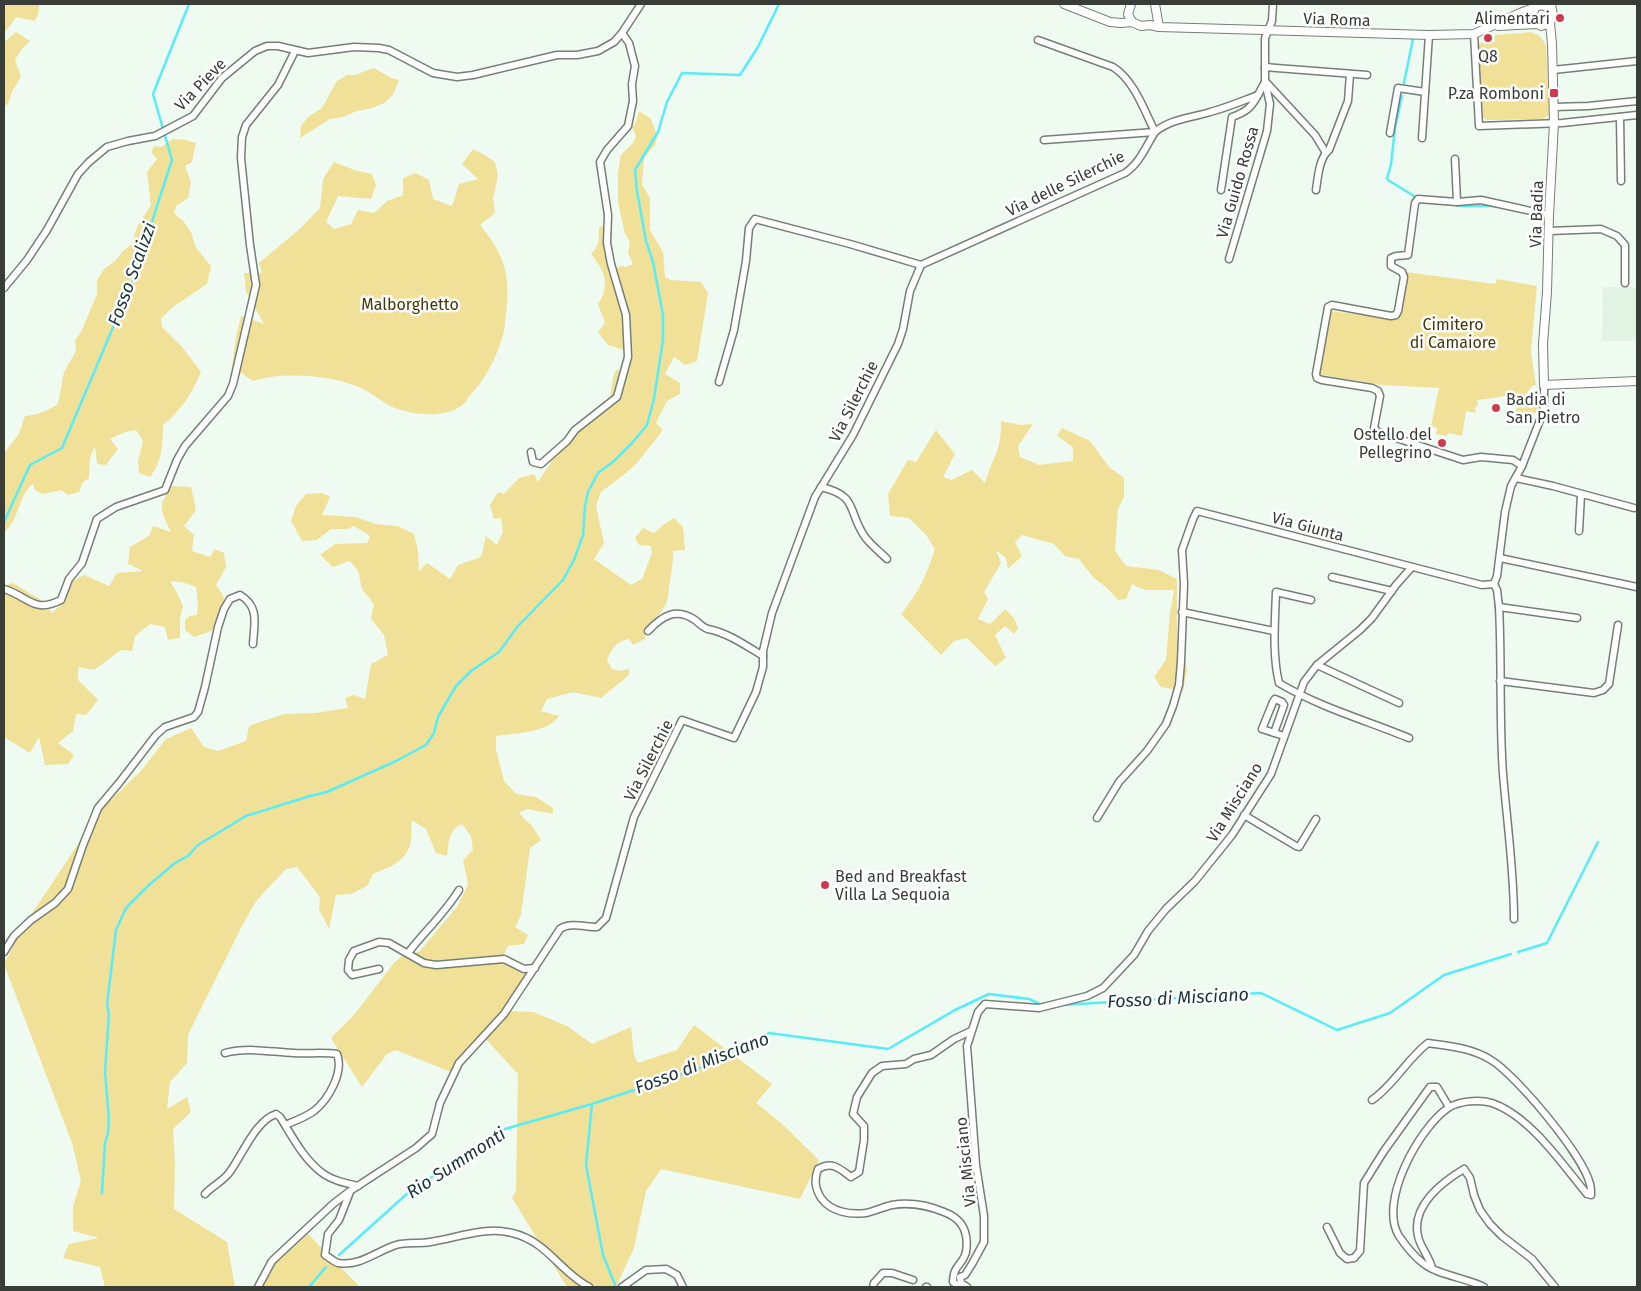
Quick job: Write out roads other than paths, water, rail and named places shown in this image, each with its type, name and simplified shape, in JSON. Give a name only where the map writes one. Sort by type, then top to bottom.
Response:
[{"type":"street","name":"Via Pieve","points":[[4,288],[27,260],[47,230],[78,174],[89,162],[107,147],[155,136],[192,116],[222,78],[255,51],[267,46],[308,53],[354,47],[379,48],[389,50],[433,73],[457,77],[557,55],[577,55],[598,51],[614,42],[641,4]]},
{"type":"street","points":[[1064,4],[1110,22],[1121,23],[1130,18],[1131,4]]},
{"type":"street","points":[[1150,25],[1158,13],[1155,4]]},
{"type":"street","points":[[1221,190],[1232,117],[1247,112],[1265,82],[1266,38],[1272,21],[1273,4]]},
{"type":"street","name":"Via Roma","points":[[1130,18],[1141,26],[1159,27],[1429,35],[1474,34],[1539,5]]},
{"type":"street","name":"Via Badia","points":[[1544,385],[1543,344],[1554,123],[1552,44],[1550,23],[1553,15],[1550,6],[1539,5],[1532,17],[1552,44]]},
{"type":"street","points":[[1156,18],[1159,27]]},
{"type":"street","points":[[1539,25],[1550,23]]},
{"type":"street","name":"Via Roma","points":[[1493,26],[1539,25]]},
{"type":"street","points":[[531,452],[533,462],[541,464],[576,430],[617,397],[628,357],[626,315],[607,243],[608,215],[600,162],[607,150],[628,126],[633,101],[632,84],[635,66],[629,43],[622,32]]},
{"type":"street","points":[[1474,34],[1479,126],[1554,123],[1637,115]]},
{"type":"street","points":[[1422,138],[1429,35]]},
{"type":"street","points":[[1038,40],[1120,71],[1134,91],[1155,132]]},
{"type":"street","points":[[4,589],[38,606],[51,605],[61,600],[69,579],[82,563],[97,518],[116,507],[164,490],[185,446],[228,396],[239,361],[256,285],[241,158],[242,137],[246,125],[278,84],[295,51]]},
{"type":"street","points":[[1553,70],[1637,61]]},
{"type":"street","points":[[1265,67],[1367,75]]},
{"type":"street","points":[[1316,190],[1320,166],[1329,150],[1348,101],[1350,74]]},
{"type":"street","points":[[1265,82],[1315,135],[1326,153]]},
{"type":"street","name":"Via Guido Rossa","points":[[1229,259],[1268,131],[1270,104],[1265,82]]},
{"type":"street","points":[[1390,133],[1398,88],[1425,92]]},
{"type":"street","points":[[1044,140],[1155,132],[1159,128],[1187,117],[1209,113],[1258,95]]},
{"type":"street","points":[[1554,107],[1637,101]]},
{"type":"street","points":[[1620,117],[1621,181]]},
{"type":"street","name":"Via delle Silerchie","points":[[921,265],[1125,173],[1134,167],[1155,132]]},
{"type":"street","points":[[1455,159],[1457,202]]},
{"type":"street","points":[[1522,466],[1514,460],[1481,458],[1462,460],[1378,432],[1374,428],[1380,396],[1378,391],[1372,388],[1322,380],[1317,378],[1316,374],[1328,307],[1332,305],[1391,316],[1396,315],[1404,277],[1402,272],[1391,266],[1391,258],[1408,255],[1414,208],[1418,199],[1457,202],[1481,200],[1549,215]]},
{"type":"street","points":[[719,382],[734,330],[746,262],[749,228],[755,219],[921,265]]},
{"type":"street","points":[[1549,231],[1601,229],[1617,236],[1625,245],[1625,283]]},
{"type":"street","name":"Via Silerchie","points":[[350,1191],[416,1148],[432,1134],[440,1103],[459,1063],[504,1014],[560,929],[571,925],[597,927],[606,918],[634,817],[682,720],[734,738],[756,692],[777,597],[815,497],[853,435],[898,344],[903,329],[910,291],[921,265]]},
{"type":"street","points":[[1514,919],[1511,843],[1504,776],[1499,607],[1497,590],[1494,584],[1500,558],[1505,512],[1511,486],[1522,466],[1542,415],[1544,385],[1637,381]]},
{"type":"street","points":[[1516,478],[1634,508]]},
{"type":"street","points":[[821,487],[842,493],[852,507],[866,538],[887,559]]},
{"type":"street","points":[[1579,531],[1581,495]]},
{"type":"street","name":"Via Giunta","points":[[1182,612],[1182,550],[1197,512],[1411,568]]},
{"type":"street","points":[[1500,558],[1637,587]]},
{"type":"street","points":[[1411,568],[1482,585],[1494,584]]},
{"type":"street","name":"Via Misciano","points":[[972,1031],[954,1039],[931,1055],[914,1059],[906,1064],[882,1066],[872,1073],[857,1097],[853,1114],[864,1126],[864,1140],[859,1172],[851,1177],[836,1166],[825,1165],[818,1169],[815,1178],[815,1186],[824,1201],[842,1213],[866,1213],[892,1205],[909,1204],[930,1206],[949,1214],[961,1223],[967,1236],[965,1255],[953,1274],[953,1282],[958,1286],[964,1285],[960,1278],[972,1264],[984,1242],[984,1216],[976,1165],[967,1046],[972,1031],[978,1012],[985,1004],[1039,1008],[1087,996],[1103,988],[1134,956],[1148,931],[1166,909],[1195,881],[1232,835],[1271,774],[1298,694],[1304,682],[1317,665],[1372,618],[1411,568]]},
{"type":"street","points":[[1332,577],[1392,591]]},
{"type":"street","points":[[1310,600],[1276,592],[1274,630],[1279,683],[1298,694],[1409,738]]},
{"type":"street","points":[[4,952],[14,936],[31,920],[55,903],[68,889],[98,808],[156,735],[165,727],[194,717],[198,712],[224,609],[230,600],[240,595],[248,600],[254,611],[253,644]]},
{"type":"street","points":[[1499,607],[1577,618]]},
{"type":"street","points":[[1097,818],[1119,782],[1166,724],[1179,685],[1182,612],[1274,630]]},
{"type":"street","points":[[648,630],[659,619],[679,613],[693,618],[706,629],[713,629],[727,634],[763,656]]},
{"type":"street","points":[[1500,681],[1594,693],[1603,690],[1609,684],[1618,625]]},
{"type":"street","points":[[1317,665],[1399,703]]},
{"type":"street","points":[[1274,733],[1284,705],[1282,702],[1275,700],[1262,728],[1274,733],[1284,736]]},
{"type":"street","points":[[1244,816],[1299,847],[1316,819]]},
{"type":"street","points":[[408,953],[423,933],[446,909],[459,890]]},
{"type":"street","points":[[379,969],[352,975],[348,970],[349,960],[354,951],[379,942],[390,943],[424,963],[436,966],[504,959],[524,969],[535,968]]},
{"type":"street","points":[[1372,1100],[1381,1094],[1411,1058],[1428,1043],[1458,1047],[1489,1059],[1503,1068],[1573,1150],[1591,1184],[1591,1195],[1587,1194],[1534,1132],[1512,1113],[1491,1103],[1472,1101],[1449,1107],[1434,1121],[1417,1142],[1408,1157],[1393,1208],[1398,1234],[1425,1265],[1484,1287]]},
{"type":"street","points":[[225,1053],[252,1049],[291,1053],[337,1054],[340,1062],[339,1069],[326,1096],[316,1110],[286,1125]]},
{"type":"street","points":[[1327,1227],[1340,1253],[1347,1259],[1354,1258],[1360,1252],[1364,1183],[1384,1151],[1430,1087],[1437,1087],[1449,1107]]},
{"type":"street","points":[[205,1194],[228,1174],[258,1128],[268,1117],[276,1114],[320,1172],[336,1180],[358,1186]]},
{"type":"street","points":[[1432,1268],[1417,1233],[1418,1216],[1436,1189],[1443,1182],[1464,1169],[1470,1178],[1480,1210],[1490,1224],[1502,1236],[1532,1259],[1554,1287]]},
{"type":"street","points":[[258,1287],[272,1261],[333,1204],[350,1191]]},
{"type":"street","points":[[350,1191],[339,1220],[328,1234],[325,1255],[337,1263],[358,1262],[396,1245],[442,1240],[478,1231],[511,1232],[528,1238],[544,1248],[570,1274],[589,1287]]},
{"type":"street","points":[[622,1287],[646,1270],[666,1269],[676,1275],[683,1287]]},
{"type":"street","points":[[873,1287],[874,1283],[883,1273],[892,1273],[913,1280]]},
{"type":"waterway","name":"Fosso Scalizzi","points":[[4,522],[30,465],[62,448],[133,280],[172,160],[153,94],[189,4]]},
{"type":"waterway","points":[[102,1193],[105,1143],[109,1119],[105,1072],[109,1014],[107,1005],[116,930],[126,908],[149,885],[175,863],[188,856],[198,845],[246,816],[327,792],[396,761],[426,745],[434,733],[438,717],[456,686],[471,671],[499,652],[518,626],[563,580],[574,560],[583,535],[588,492],[598,473],[614,461],[647,425],[654,399],[663,340],[663,315],[653,262],[646,241],[635,170],[658,132],[667,102],[682,73],[740,75],[758,47],[779,4]]},
{"type":"waterway","points":[[1404,83],[1413,39]]},
{"type":"waterway","points":[[1402,96],[1395,128],[1391,165],[1387,178],[1414,196]]},
{"type":"waterway","points":[[1459,206],[1496,206]]},
{"type":"waterway","name":"Fosso di Misciano","points":[[1518,952],[1547,943],[1598,842]]},
{"type":"waterway","name":"Fosso di Misciano","points":[[1062,1005],[1261,993],[1337,1030],[1390,1013],[1444,975],[1511,954]]},
{"type":"waterway","name":"Fosso di Misciano","points":[[616,1287],[603,1255],[586,1165],[592,1104],[698,1069],[769,1033],[888,1049],[955,1010],[989,994],[1029,999],[1042,1005]]},
{"type":"waterway","name":"Rio Summonti","points":[[339,1255],[409,1192],[505,1129],[592,1104]]},
{"type":"waterway","name":"Rio Summonti","points":[[309,1287],[326,1267]]},
{"type":"place","name":"Alimentari","points":[[1560,18]]},
{"type":"place","name":"Q8","points":[[1488,38]]},
{"type":"place","name":"P.za Romboni","points":[[1554,93]]},
{"type":"place","name":"Badia di San Pietro","points":[[1496,408]]},
{"type":"place","name":"Ostello del Pellegrino","points":[[1442,443]]},
{"type":"place","name":"Bed and Breakfast Villa La Sequoia","points":[[825,885]]},
{"type":"park label","name":"Malborghetto","points":[[410,304]]},
{"type":"park label","name":"Cimitero di Camaiore","points":[[1453,333]]}]
